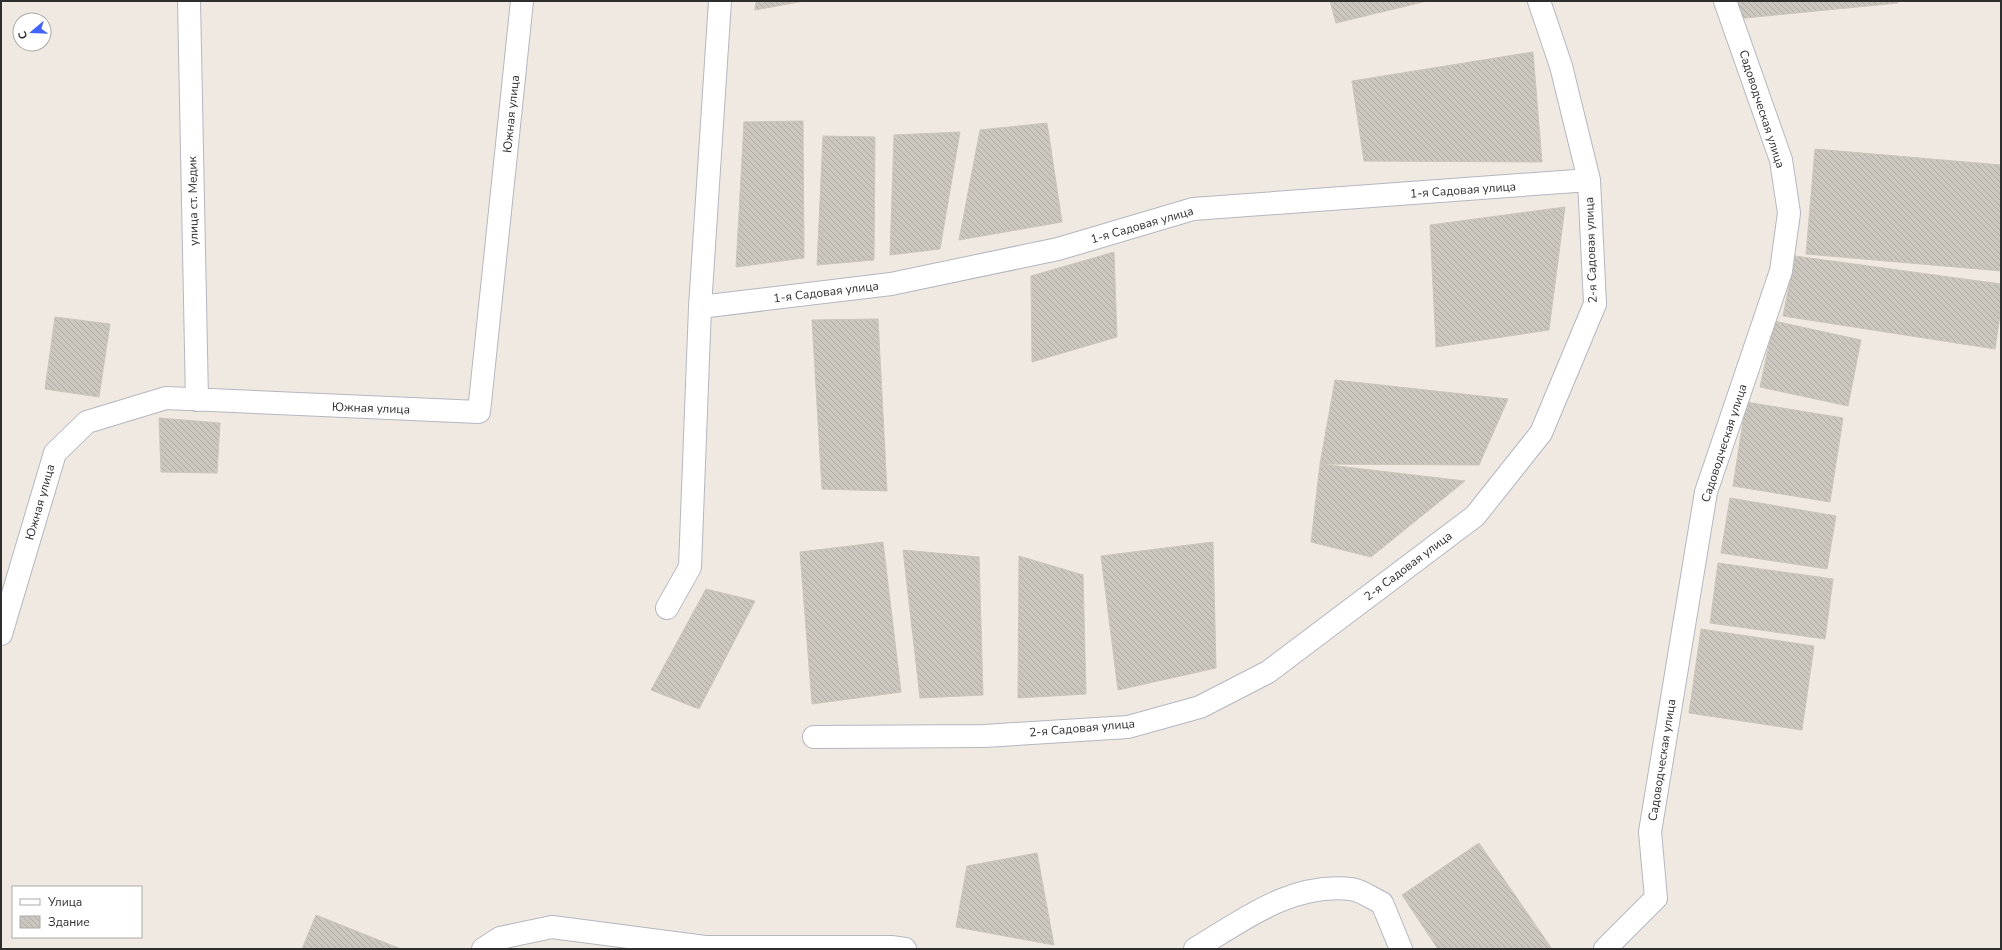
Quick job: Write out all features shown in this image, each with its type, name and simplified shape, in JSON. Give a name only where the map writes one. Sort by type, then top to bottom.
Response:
[{"type":"street","name":"улица ст. Медик","points":[[189,1],[197,400]]},
{"type":"street","name":"Южная улица","points":[[1,634],[55,453],[87,422],[166,398],[479,412],[522,1]]},
{"type":"street","points":[[667,608],[690,567],[700,307],[720,1]]},
{"type":"street","name":"2-я Садовая улица","points":[[814,737],[984,736],[1128,727],[1200,707],[1268,672],[1474,516],[1541,433],[1595,304],[1589,180],[1561,66],[1539,1]]},
{"type":"street","name":"Садоводческая улица","points":[[1606,949],[1656,898],[1650,832],[1706,492],[1781,271],[1789,213],[1781,160],[1725,1]]},
{"type":"street","name":"1-я Садовая улица","points":[[700,307],[891,284],[1058,249],[1193,209],[1589,180]]},
{"type":"street","points":[[1195,949],[1271,903],[1310,890],[1352,889],[1382,903],[1401,949]]},
{"type":"street","points":[[483,949],[500,938],[552,927],[705,947],[892,947],[905,949]]},
{"type":"building","points":[[756,1],[804,1],[755,10]]},
{"type":"building","points":[[1330,1],[1427,1],[1336,23]]},
{"type":"building","points":[[1733,1],[1897,1],[1898,3],[1735,19]]},
{"type":"building","points":[[1533,52],[1542,162],[1364,161],[1352,81]]},
{"type":"building","points":[[803,121],[804,258],[736,267],[744,122]]},
{"type":"building","points":[[1047,123],[1062,222],[959,240],[980,130]]},
{"type":"building","points":[[960,132],[940,249],[890,255],[894,135]]},
{"type":"building","points":[[823,136],[875,137],[874,260],[817,265]]},
{"type":"building","points":[[1815,149],[2001,165],[2001,271],[1806,254]]},
{"type":"building","points":[[1565,207],[1549,330],[1436,347],[1430,225]]},
{"type":"building","points":[[1114,252],[1117,337],[1032,362],[1031,276]]},
{"type":"building","points":[[1795,256],[2001,284],[2001,308],[1995,349],[1783,316]]},
{"type":"building","points":[[55,317],[110,324],[99,397],[45,389]]},
{"type":"building","points":[[878,319],[887,491],[822,489],[812,320]]},
{"type":"building","points":[[1774,321],[1861,340],[1848,406],[1760,387]]},
{"type":"building","points":[[1335,380],[1508,399],[1479,465],[1320,464]]},
{"type":"building","points":[[1746,402],[1843,418],[1830,502],[1733,486]]},
{"type":"building","points":[[159,418],[220,423],[217,473],[161,472]]},
{"type":"building","points":[[1320,464],[1465,481],[1371,557],[1311,542]]},
{"type":"building","points":[[1730,498],[1836,516],[1827,569],[1721,553]]},
{"type":"building","points":[[883,542],[901,692],[812,704],[800,552]]},
{"type":"building","points":[[1213,542],[1216,668],[1118,690],[1101,556]]},
{"type":"building","points":[[903,550],[979,557],[983,695],[920,698]]},
{"type":"building","points":[[1019,556],[1083,575],[1086,694],[1018,698]]},
{"type":"building","points":[[1718,563],[1833,579],[1825,639],[1710,623]]},
{"type":"building","points":[[706,589],[755,601],[699,709],[651,690]]},
{"type":"building","points":[[1701,629],[1814,646],[1802,730],[1689,713]]},
{"type":"building","points":[[1479,843],[1552,949],[1438,949],[1402,895]]},
{"type":"building","points":[[1037,853],[1054,945],[956,927],[967,866]]},
{"type":"building","points":[[316,915],[401,949],[302,949]]}]
